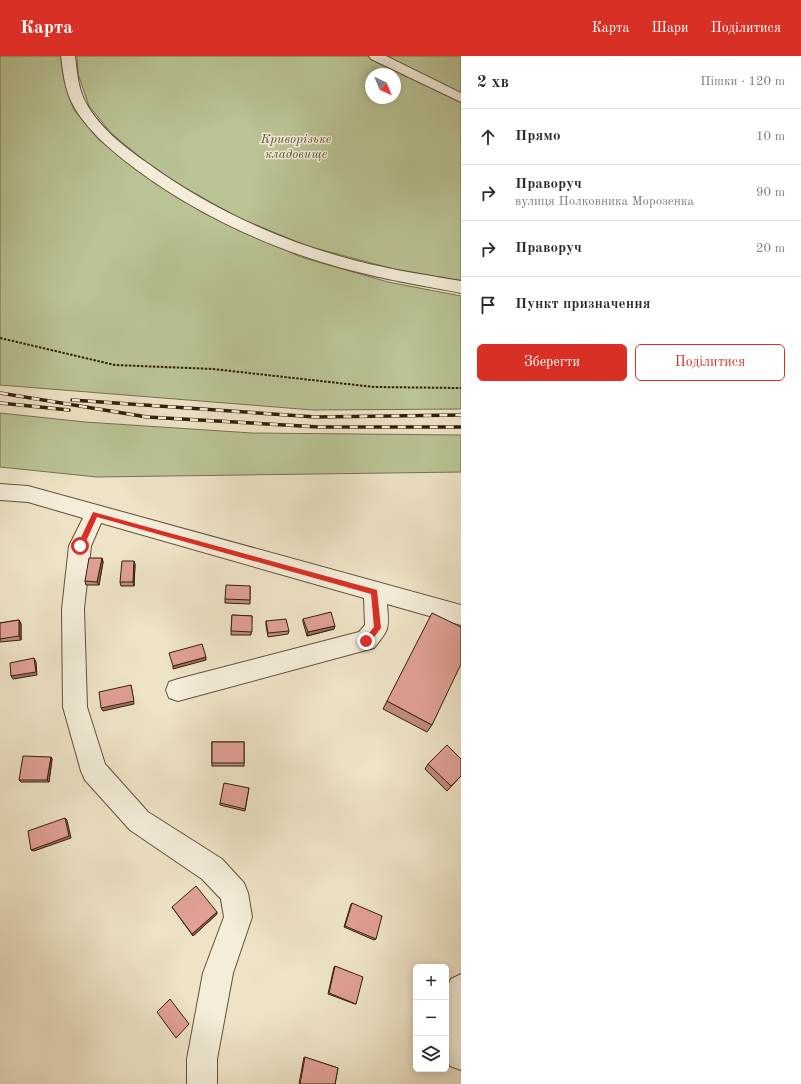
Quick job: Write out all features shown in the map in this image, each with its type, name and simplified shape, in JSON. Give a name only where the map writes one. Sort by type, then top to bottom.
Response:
[{"type":"street","points":[[68,56],[70,75],[81,107],[104,135],[152,175],[232,220],[314,254],[389,274],[461,287]]},
{"type":"street","points":[[376,56],[461,98]]},
{"type":"street","points":[[0,492],[28,494],[461,616]]},
{"type":"street","points":[[95,514],[80,546],[73,609],[75,706],[94,770],[139,821],[212,869],[234,893],[238,917],[218,973],[202,1059],[202,1084]]},
{"type":"street","points":[[178,690],[366,641],[377,628],[375,592]]},
{"type":"street","points":[[461,989],[453,1008],[461,1055]]},
{"type":"path","points":[[0,338],[115,365],[213,369],[374,386],[461,388]]},
{"type":"green space","points":[[0,56],[61,56],[63,76],[74,110],[98,139],[148,178],[229,225],[301,257],[388,282],[461,296],[461,409],[313,410],[0,385]]},
{"type":"green space","name":"Криворізьке кладовище","points":[[77,56],[461,56],[461,281],[394,269],[307,246],[237,217],[159,173],[111,133],[89,106],[78,74]]},
{"type":"green space","points":[[0,413],[85,422],[252,433],[461,435],[461,472],[97,477],[0,467]]},
{"type":"building","points":[[89,558],[102,558],[97,582],[85,581]]},
{"type":"building","points":[[122,561],[134,561],[133,582],[120,582]]},
{"type":"building","points":[[226,585],[250,586],[250,600],[225,599]]},
{"type":"building","points":[[331,612],[335,626],[308,632],[303,619]]},
{"type":"building","points":[[432,613],[461,627],[461,664],[432,725],[387,701]]},
{"type":"building","points":[[232,615],[252,616],[252,632],[231,631]]},
{"type":"building","points":[[286,619],[289,631],[268,633],[266,621]]},
{"type":"building","points":[[19,620],[19,636],[0,639],[0,623]]},
{"type":"building","points":[[202,644],[206,657],[173,666],[169,653]]},
{"type":"building","points":[[34,658],[36,672],[11,676],[10,663]]},
{"type":"building","points":[[131,685],[134,701],[101,708],[99,692]]},
{"type":"building","points":[[212,742],[244,742],[244,763],[212,763]]},
{"type":"building","points":[[447,745],[461,759],[461,776],[451,786],[428,764]]},
{"type":"building","points":[[23,756],[51,757],[47,780],[19,780]]},
{"type":"building","points":[[224,783],[249,788],[245,809],[220,803]]},
{"type":"building","points":[[65,818],[69,836],[31,850],[28,831]]},
{"type":"building","points":[[196,886],[217,912],[192,934],[172,907]]},
{"type":"building","points":[[352,903],[382,916],[376,939],[345,926]]},
{"type":"building","points":[[335,966],[363,977],[356,1004],[329,993]]},
{"type":"building","points":[[170,999],[189,1024],[176,1038],[157,1012]]},
{"type":"building","points":[[305,1057],[338,1068],[335,1084],[300,1084]]},
{"type":"railway","points":[[0,393],[147,417],[319,427],[461,427]]},
{"type":"railway","points":[[72,400],[316,417],[461,415]]},
{"type":"railway","points":[[0,403],[69,410]]},
{"type":"route","points":[[80,546],[95,514],[375,592],[377,628],[366,641]]}]
